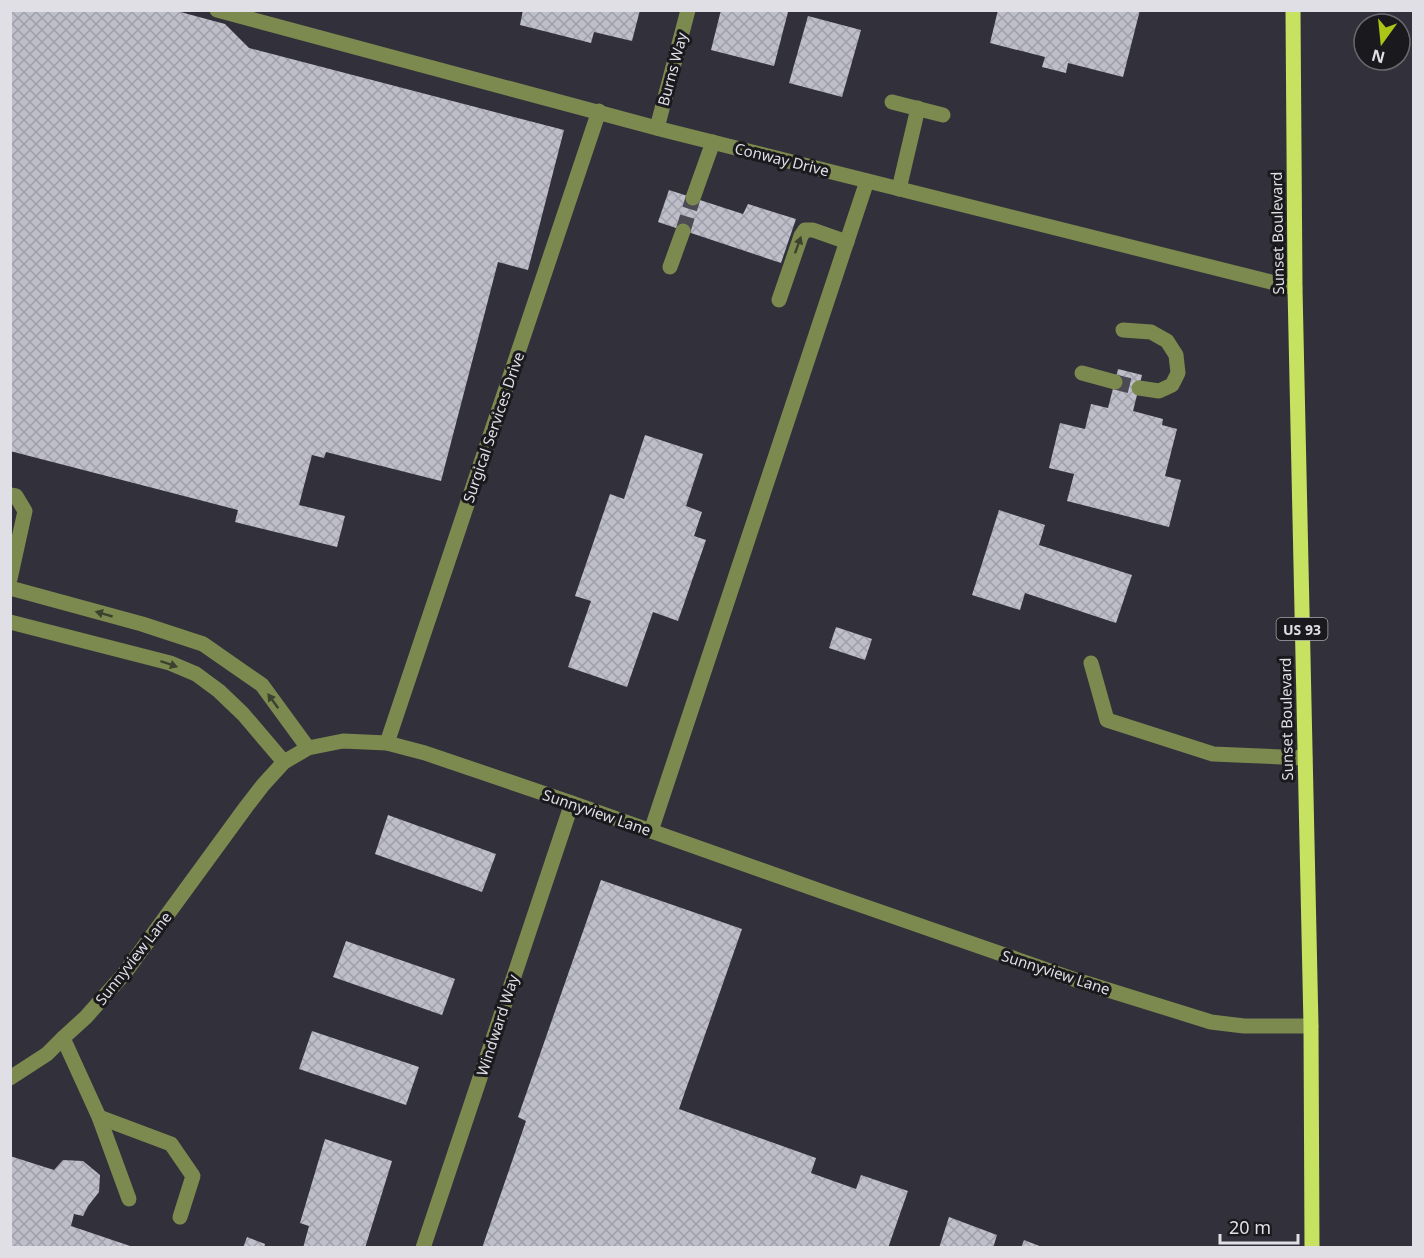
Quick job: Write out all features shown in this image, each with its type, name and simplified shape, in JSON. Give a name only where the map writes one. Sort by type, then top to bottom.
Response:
[{"type":"main road","name":"Sunset Boulevard","points":[[1293,10],[1295,288],[1311,1026],[1312,1248]]},
{"type":"street","name":"Conway Drive","points":[[217,10],[272,17],[657,128],[1295,288]]},
{"type":"street","name":"Burns Way","points":[[657,128],[688,10]]},
{"type":"street","points":[[892,102],[943,115]]},
{"type":"street","points":[[899,189],[918,108]]},
{"type":"street","name":"Surgical Services Drive","points":[[387,743],[599,111]]},
{"type":"street","points":[[693,198],[713,142]]},
{"type":"street","points":[[651,831],[867,180]]},
{"type":"street","points":[[779,300],[805,230],[813,230],[847,242]]},
{"type":"street","points":[[670,267],[682,231]]},
{"type":"street","points":[[1123,330],[1151,332],[1167,341],[1176,355],[1178,373],[1172,385],[1159,391],[1138,388]]},
{"type":"street","points":[[1082,373],[1115,382]]},
{"type":"street","points":[[10,495],[16,496],[25,511],[10,579]]},
{"type":"street","points":[[10,588],[142,624],[203,644],[262,685],[308,748]]},
{"type":"street","points":[[10,622],[170,663],[196,674],[219,691],[243,714],[284,762]]},
{"type":"street","points":[[1091,663],[1107,720],[1213,754],[1305,758]]},
{"type":"street","name":"Sunnyview Lane","points":[[10,1078],[47,1054],[86,1017],[124,974],[246,807],[284,762],[308,748],[342,741],[387,743],[425,753],[1076,980],[1211,1022],[1244,1026],[1311,1026]]},
{"type":"street","name":"Windward Way","points":[[423,1248],[572,803]]},
{"type":"street","points":[[63,1038],[99,1117],[129,1200]]},
{"type":"street","points":[[99,1117],[171,1144],[194,1176],[180,1217]]},
{"type":"building","points":[[10,10],[173,10],[225,24],[249,48],[564,130],[528,270],[498,262],[441,481],[326,452],[324,458],[312,455],[299,505],[345,516],[337,547],[235,522],[238,510],[10,451]]},
{"type":"building","points":[[523,10],[640,10],[632,41],[594,32],[591,43],[520,25]]},
{"type":"building","points":[[721,10],[783,10],[788,12],[774,66],[711,50]]},
{"type":"building","points":[[998,10],[1140,10],[1123,77],[1068,63],[1066,73],[1042,67],[1045,57],[990,43]]},
{"type":"building","points":[[808,16],[861,30],[842,97],[789,83]]},
{"type":"building","points":[[669,190],[743,214],[748,204],[796,219],[781,263],[658,222]]},
{"type":"building","points":[[1118,369],[1142,375],[1133,411],[1163,419],[1162,425],[1177,429],[1165,476],[1181,480],[1169,527],[1067,501],[1074,474],[1049,468],[1060,423],[1085,429],[1091,404],[1108,408]]},
{"type":"building","points":[[645,435],[703,454],[686,506],[702,512],[694,536],[706,540],[678,621],[653,612],[627,687],[568,667],[591,601],[575,596],[610,494],[624,499]]},
{"type":"building","points":[[999,510],[1045,525],[1039,545],[1132,575],[1116,623],[1025,593],[1020,610],[972,595]]},
{"type":"building","points":[[836,627],[872,639],[865,660],[829,648]]},
{"type":"building","points":[[388,815],[496,854],[482,892],[375,854]]},
{"type":"building","points":[[601,880],[742,929],[679,1109],[816,1158],[811,1173],[856,1189],[861,1175],[908,1191],[888,1248],[482,1248],[526,1121],[518,1117]]},
{"type":"building","points":[[346,941],[455,979],[442,1015],[333,977]]},
{"type":"building","points":[[312,1031],[419,1067],[406,1105],[299,1069]]},
{"type":"building","points":[[325,1139],[392,1161],[365,1248],[303,1248],[309,1226],[300,1223]]},
{"type":"building","points":[[10,1156],[54,1170],[63,1160],[83,1161],[100,1175],[99,1192],[83,1216],[74,1214],[71,1226],[136,1248],[10,1248]]},
{"type":"building","points":[[949,1217],[997,1235],[993,1248],[939,1248]]},
{"type":"building","points":[[247,1237],[265,1244],[264,1248],[243,1248]]},
{"type":"building","points":[[1024,1240],[1042,1247],[1042,1248],[1021,1248]]},
{"type":"tunnel","points":[[683,231],[693,198]]},
{"type":"tunnel","points":[[1115,382],[1139,388]]}]
